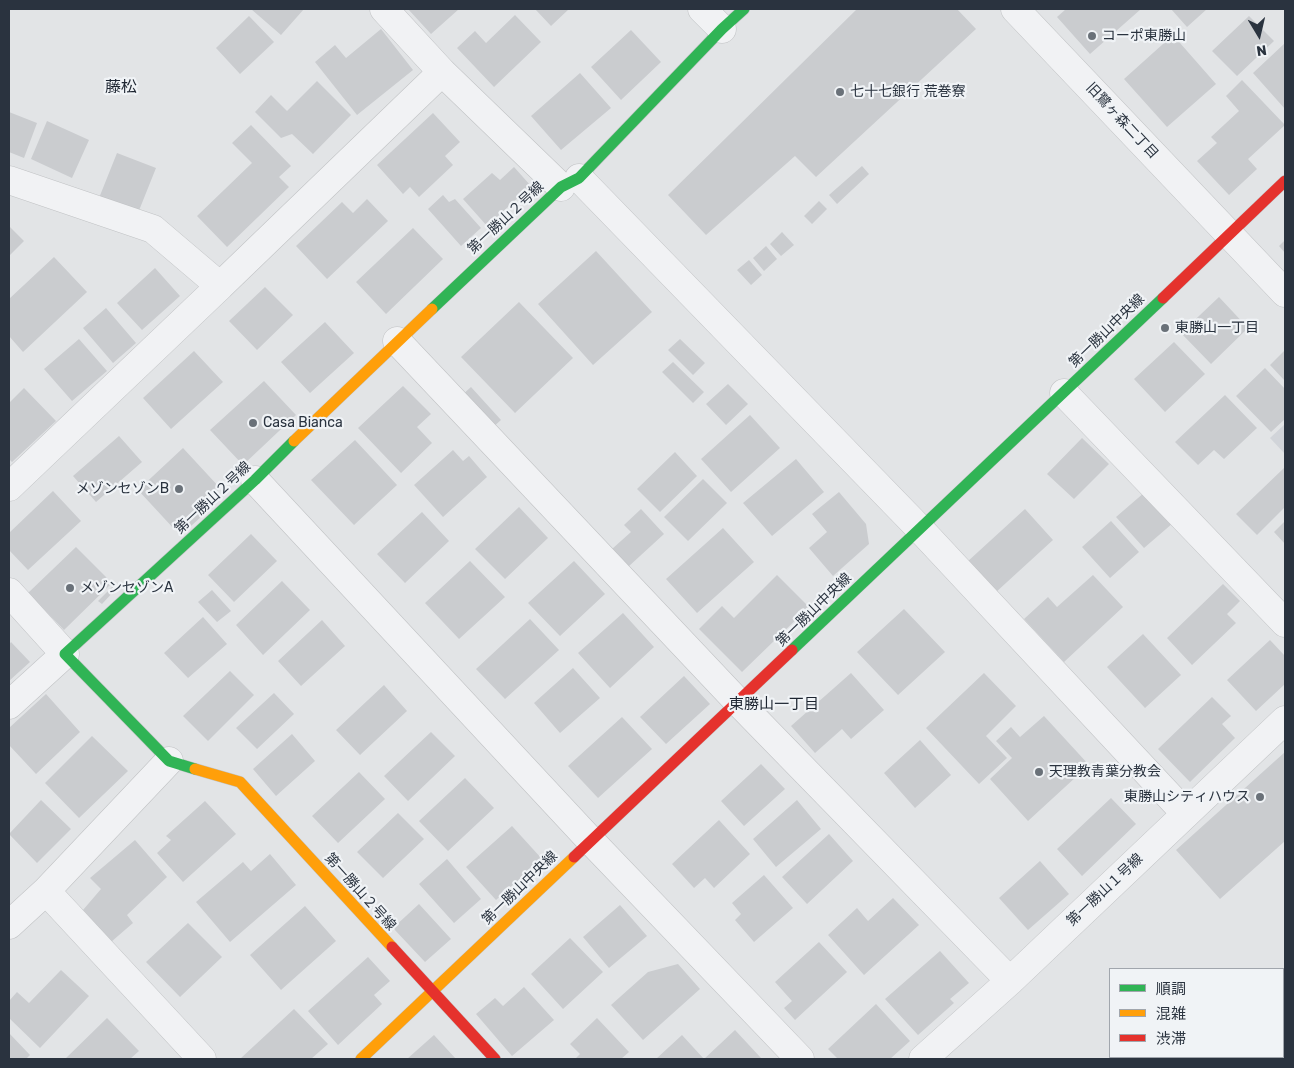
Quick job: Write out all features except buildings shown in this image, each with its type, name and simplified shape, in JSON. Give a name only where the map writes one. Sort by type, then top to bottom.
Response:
[{"type":"street","points":[[384,9],[442,72],[570,183],[920,529],[1186,814]]},
{"type":"street","points":[[702,9],[722,29]]},
{"type":"street","name":"第一勝山２号線","points":[[432,993],[240,782],[169,761],[65,654],[255,480],[397,341],[570,183],[744,9]]},
{"type":"street","name":"旧鷺ヶ森二丁目","points":[[1015,9],[1285,293]]},
{"type":"street","points":[[9,488],[442,72]]},
{"type":"street","points":[[9,180],[153,229],[220,286]]},
{"type":"street","name":"第一勝山中央線","points":[[362,1059],[1285,181]]},
{"type":"street","points":[[397,341],[738,702],[1010,981]]},
{"type":"street","points":[[1064,393],[1285,623]]},
{"type":"street","points":[[255,480],[591,841],[800,1059]]},
{"type":"street","points":[[9,592],[65,654],[9,705]]},
{"type":"street","name":"第一勝山１号線","points":[[923,1059],[1010,981],[1285,720]]},
{"type":"street","points":[[9,925],[46,891],[169,761]]},
{"type":"street","points":[[46,891],[202,1059]]},
{"type":"street","points":[[432,993],[495,1059]]},
{"type":"shaded area","points":[[1285,424],[1285,454],[1270,438]]},
{"type":"traffic: fast","points":[[432,309],[561,187],[579,178],[722,29],[744,9]]},
{"type":"traffic: fast","points":[[792,650],[1163,298]]},
{"type":"traffic: fast","points":[[195,769],[169,761],[65,654],[255,480],[294,441]]},
{"type":"traffic: slow","points":[[294,441],[432,309]]},
{"type":"traffic: slow","points":[[195,769],[240,782],[392,947]]},
{"type":"traffic: slow","points":[[361,1059],[574,857]]},
{"type":"traffic: jam","points":[[1163,298],[1285,181]]},
{"type":"traffic: jam","points":[[574,857],[792,650]]},
{"type":"traffic: jam","points":[[392,947],[495,1059]]},
{"type":"place","name":"コーポ東勝山","points":[[1092,36]]},
{"type":"place","name":"七十七銀行 荒巻寮","points":[[840,92]]},
{"type":"place","name":"東勝山一丁目","points":[[1165,328]]},
{"type":"place","name":"Casa Bianca","points":[[253,423]]},
{"type":"place","name":"メゾンセゾンB","points":[[179,489]]},
{"type":"place","name":"メゾンセゾンA","points":[[70,588]]},
{"type":"place","name":"天理教青葉分教会","points":[[1039,772]]},
{"type":"place","name":"東勝山シティハウス","points":[[1260,797]]},
{"type":"district","name":"藤松","points":[[121,87]]},
{"type":"district","name":"東勝山一丁目","points":[[774,705]]}]
